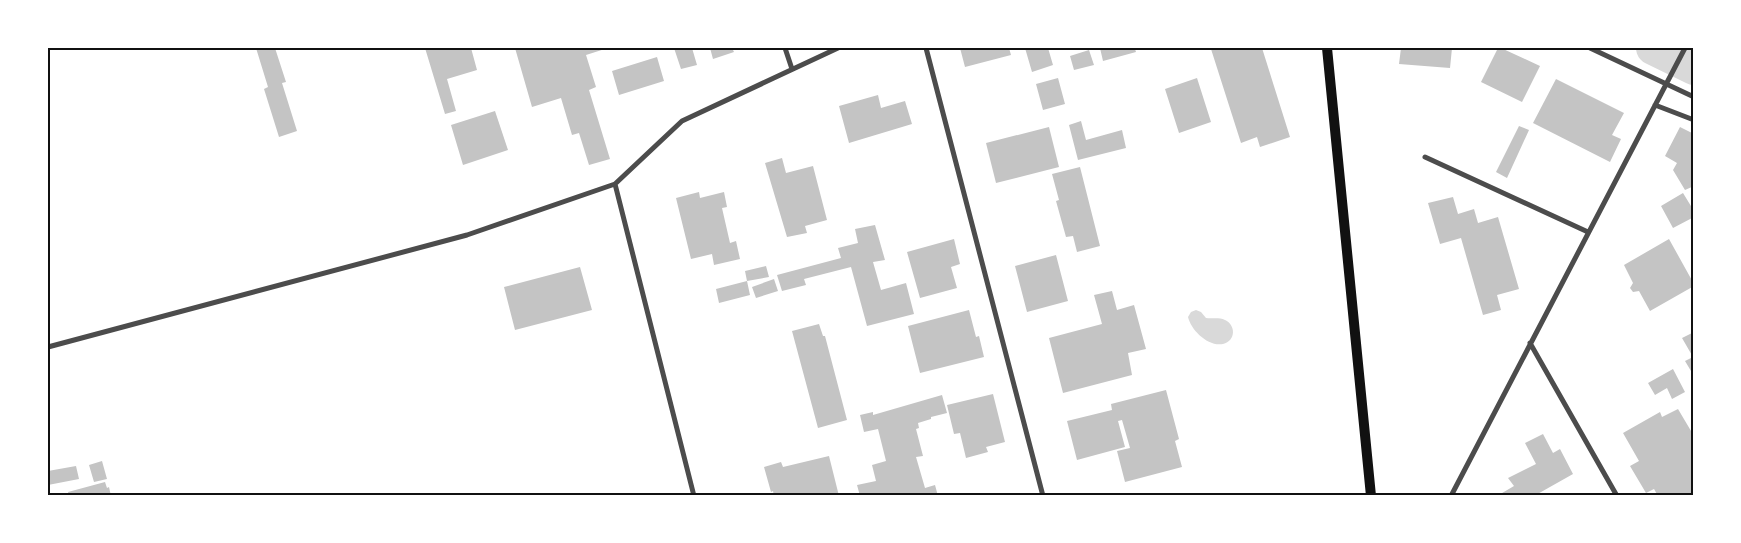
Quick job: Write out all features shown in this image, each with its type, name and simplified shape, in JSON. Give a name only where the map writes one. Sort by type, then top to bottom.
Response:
[{"type":"main road","points":[[1327,48],[1371,496]]},
{"type":"street","points":[[785,48],[792,69]]},
{"type":"street","points":[[48,346],[467,235],[616,184],[682,121],[838,48]]},
{"type":"street","points":[[926,48],[1043,496]]},
{"type":"street","points":[[1590,48],[1694,97]]},
{"type":"street","points":[[1451,496],[1685,48]]},
{"type":"street","points":[[1655,105],[1694,120]]},
{"type":"street","points":[[1425,157],[1588,232]]},
{"type":"street","points":[[616,184],[694,496]]},
{"type":"street","points":[[1530,343],[1617,496]]},
{"type":"shaded area","points":[[1196,310],[1201,312],[1206,318],[1229,322],[1233,329],[1230,340],[1223,344],[1212,343],[1196,332],[1188,317],[1191,312]]},
{"type":"building","points":[[256,48],[275,48],[286,82],[282,83],[297,131],[279,137],[264,89],[268,87]]},
{"type":"building","points":[[425,48],[471,48],[477,70],[447,79],[456,111],[445,114]]},
{"type":"building","points":[[515,48],[608,48],[586,55],[596,87],[589,90],[610,159],[589,165],[579,133],[572,135],[561,98],[532,107]]},
{"type":"building","points":[[674,48],[692,48],[697,65],[681,69]]},
{"type":"building","points":[[710,48],[732,48],[734,52],[713,59]]},
{"type":"building","points":[[960,48],[1009,48],[1011,55],[965,67]]},
{"type":"building","points":[[1025,48],[1048,48],[1053,65],[1032,72]]},
{"type":"building","points":[[1100,48],[1139,48],[1135,49],[1136,52],[1103,61]]},
{"type":"building","points":[[1262,48],[1290,137],[1260,147],[1257,137],[1241,143],[1211,49]]},
{"type":"building","points":[[1401,48],[1452,48],[1450,68],[1399,64]]},
{"type":"building","points":[[1498,48],[1540,66],[1522,102],[1481,82]]},
{"type":"building","points":[[1089,50],[1094,65],[1074,70],[1070,56]]},
{"type":"building","points":[[657,57],[664,81],[619,95],[612,71]]},
{"type":"building","points":[[1058,78],[1065,104],[1043,110],[1036,84]]},
{"type":"building","points":[[1197,78],[1211,122],[1179,133],[1165,89]]},
{"type":"building","points":[[1556,79],[1624,113],[1612,135],[1621,139],[1610,162],[1533,123]]},
{"type":"building","points":[[878,95],[881,108],[905,101],[912,124],[849,143],[839,106]]},
{"type":"building","points":[[495,111],[508,150],[463,165],[451,125]]},
{"type":"building","points":[[1081,121],[1086,140],[1122,130],[1126,148],[1078,160],[1069,125]]},
{"type":"building","points":[[1519,126],[1529,130],[1507,178],[1496,172]]},
{"type":"building","points":[[1049,127],[1059,167],[996,183],[986,143]]},
{"type":"building","points":[[1680,127],[1694,134],[1694,186],[1685,190],[1673,170],[1677,163],[1665,156]]},
{"type":"building","points":[[782,158],[786,173],[813,166],[827,220],[805,226],[807,233],[787,237],[765,163]]},
{"type":"building","points":[[1080,167],[1100,246],[1077,252],[1073,236],[1066,237],[1056,201],[1059,200],[1052,174]]},
{"type":"building","points":[[699,192],[700,198],[724,192],[727,207],[722,208],[730,243],[736,241],[740,259],[714,265],[712,254],[691,259],[676,198]]},
{"type":"building","points":[[1683,193],[1694,211],[1694,217],[1673,228],[1661,206]]},
{"type":"building","points":[[1453,197],[1458,214],[1474,209],[1478,223],[1498,217],[1519,289],[1497,295],[1501,310],[1483,315],[1461,238],[1440,244],[1428,203]]},
{"type":"building","points":[[875,225],[885,260],[873,262],[881,290],[906,283],[914,314],[867,326],[851,267],[804,279],[806,285],[782,291],[777,275],[841,258],[838,248],[858,243],[855,229]]},
{"type":"building","points":[[954,239],[960,264],[951,267],[957,288],[920,298],[907,252]]},
{"type":"building","points":[[1669,239],[1694,286],[1650,311],[1639,291],[1633,292],[1630,288],[1633,283],[1624,265]]},
{"type":"building","points":[[1056,255],[1068,301],[1027,312],[1015,266]]},
{"type":"building","points":[[766,266],[769,277],[747,281],[745,271]]},
{"type":"building","points":[[580,267],[592,310],[515,330],[504,287]]},
{"type":"building","points":[[774,279],[778,291],[756,298],[752,287]]},
{"type":"building","points":[[747,281],[750,295],[719,303],[716,289]]},
{"type":"building","points":[[1112,291],[1117,310],[1134,305],[1146,349],[1128,353],[1132,375],[1063,393],[1049,338],[1102,324],[1094,295]]},
{"type":"building","points":[[969,310],[976,337],[979,336],[984,357],[920,373],[908,326]]},
{"type":"building","points":[[819,324],[823,336],[825,336],[847,420],[818,428],[792,331]]},
{"type":"building","points":[[1694,332],[1694,376],[1685,361],[1693,357],[1682,338]]},
{"type":"building","points":[[1673,369],[1685,392],[1672,399],[1667,388],[1655,395],[1648,383]]},
{"type":"building","points":[[1166,390],[1179,439],[1175,441],[1182,467],[1125,482],[1117,451],[1130,448],[1122,420],[1118,421],[1125,447],[1077,460],[1067,421],[1112,410],[1111,404]]},
{"type":"building","points":[[993,394],[1005,442],[986,447],[988,452],[966,458],[960,433],[954,434],[947,405]]},
{"type":"building","points":[[942,395],[947,413],[918,423],[919,428],[916,429],[923,456],[916,457],[925,488],[935,485],[938,496],[860,496],[857,485],[876,481],[872,465],[886,461],[878,429],[864,432],[860,415],[873,412],[873,415]]},
{"type":"building","points":[[1678,409],[1694,436],[1694,496],[1658,496],[1654,489],[1646,493],[1630,466],[1639,461],[1623,433],[1660,412],[1662,417]]},
{"type":"building","points":[[1543,434],[1553,453],[1560,449],[1573,474],[1534,496],[1497,496],[1514,486],[1508,478],[1536,464],[1525,443]]},
{"type":"building","points":[[829,456],[839,496],[774,496],[773,491],[771,492],[764,467],[781,462],[783,467]]},
{"type":"building","points":[[102,461],[107,479],[94,482],[89,465]]},
{"type":"building","points":[[76,466],[79,479],[48,485],[48,471]]},
{"type":"building","points":[[105,482],[107,488],[109,487],[111,496],[69,496],[68,492]]},
{"type":"waterway","points":[[1653,48],[1694,68]]}]
